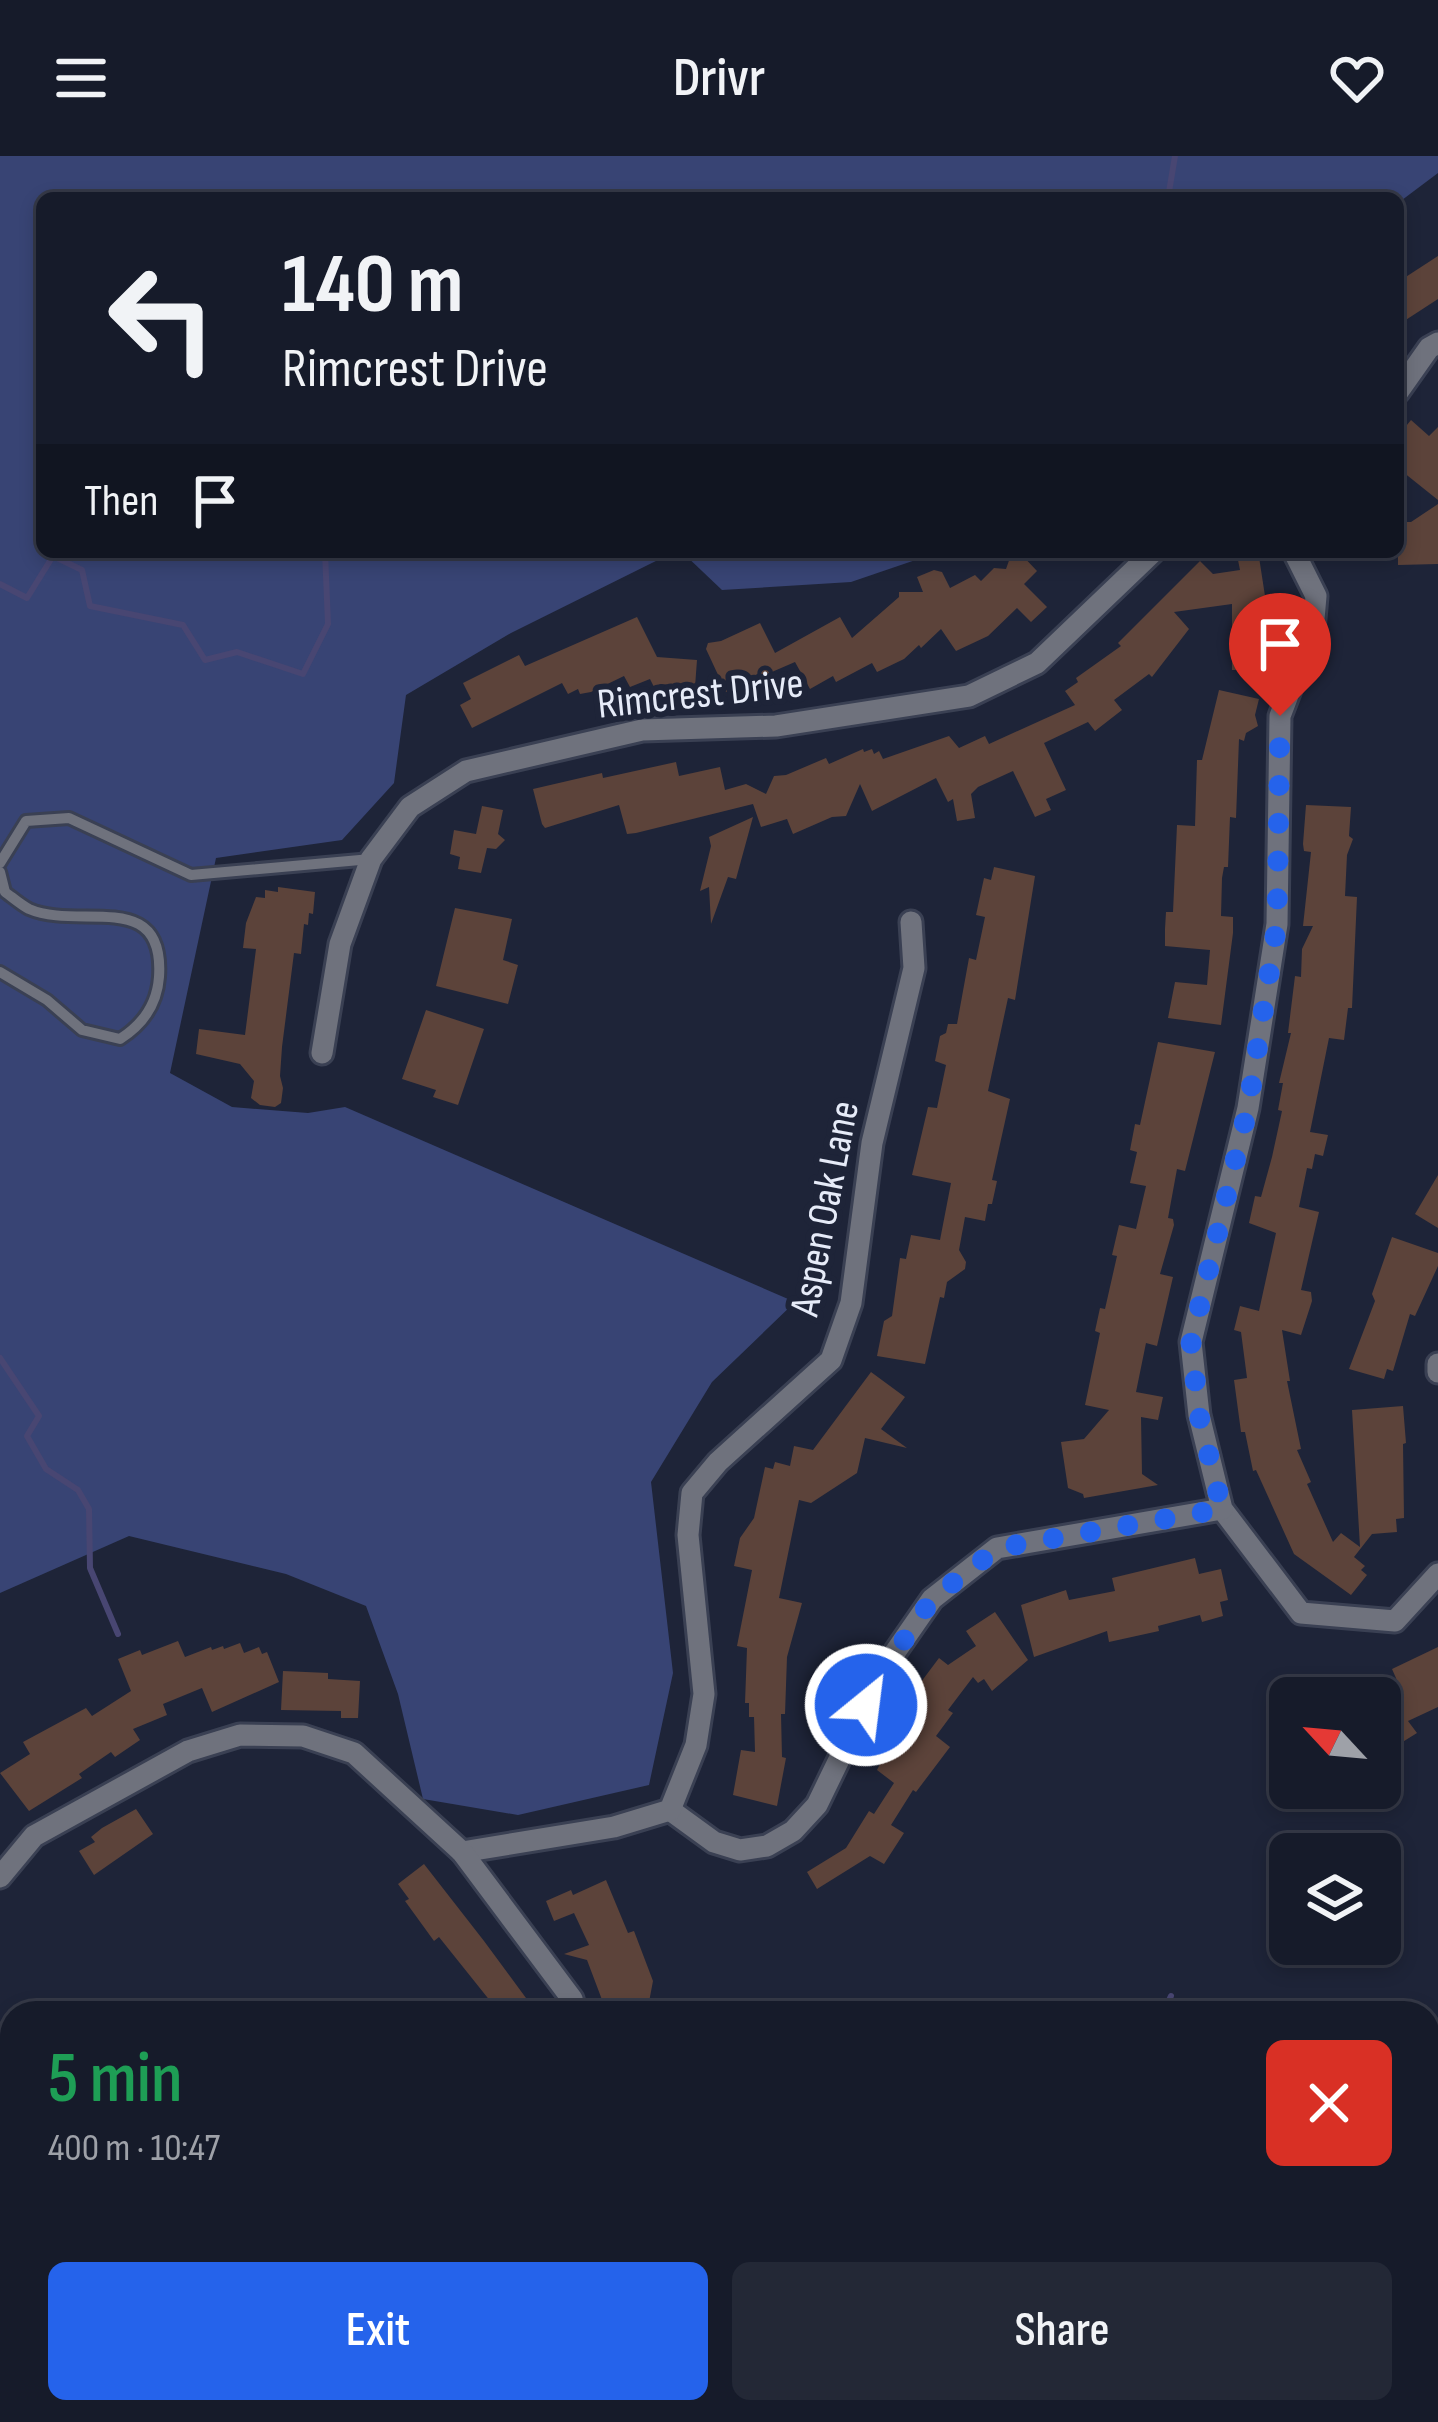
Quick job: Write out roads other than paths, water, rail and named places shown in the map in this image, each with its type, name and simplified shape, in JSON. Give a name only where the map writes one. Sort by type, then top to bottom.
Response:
[{"type":"street","points":[[1404,385],[1435,351]]},
{"type":"street","name":"Rimcrest Drive","points":[[322,1053],[340,944],[371,859],[410,807],[466,771],[642,730],[776,726],[968,696],[1037,663],[1147,558]]},
{"type":"street","points":[[1297,558],[1316,596],[1313,630],[1280,716],[1277,924],[1248,1108],[1191,1342],[1199,1415],[1222,1509],[1300,1613],[1395,1622],[1438,1574]]},
{"type":"street","name":"Aspen Oak Lane","points":[[670,1810],[696,1745],[704,1694],[688,1535],[692,1493],[718,1462],[832,1360],[851,1303],[872,1143],[914,968],[911,922]]},
{"type":"street","points":[[462,1852],[614,1827],[670,1810],[714,1843],[740,1850],[767,1846],[794,1832],[817,1804],[883,1671],[932,1599],[998,1548],[1222,1509]]},
{"type":"street","points":[[0,1877],[34,1836],[188,1751],[240,1735],[302,1736],[355,1753],[462,1852],[572,2001]]},
{"type":"lane","points":[[0,972],[47,1000],[82,1030],[120,1039],[139,1027],[151,1009],[159,980],[157,945],[142,926],[129,919],[29,909],[5,892],[0,868],[26,821],[69,818],[191,875],[371,859]]},
{"type":"waterway","points":[[1169,192],[1175,156]]},
{"type":"waterway","points":[[0,584],[27,598],[52,558]]},
{"type":"waterway","points":[[57,558],[82,570],[90,606],[183,625],[205,660],[237,652],[303,674],[328,624],[325,558]]},
{"type":"waterway","points":[[0,1358],[39,1416],[27,1436],[46,1469],[78,1490],[89,1509],[90,1568],[118,1634]]},
{"type":"waterway","points":[[1169,2001],[1171,1996]]}]
